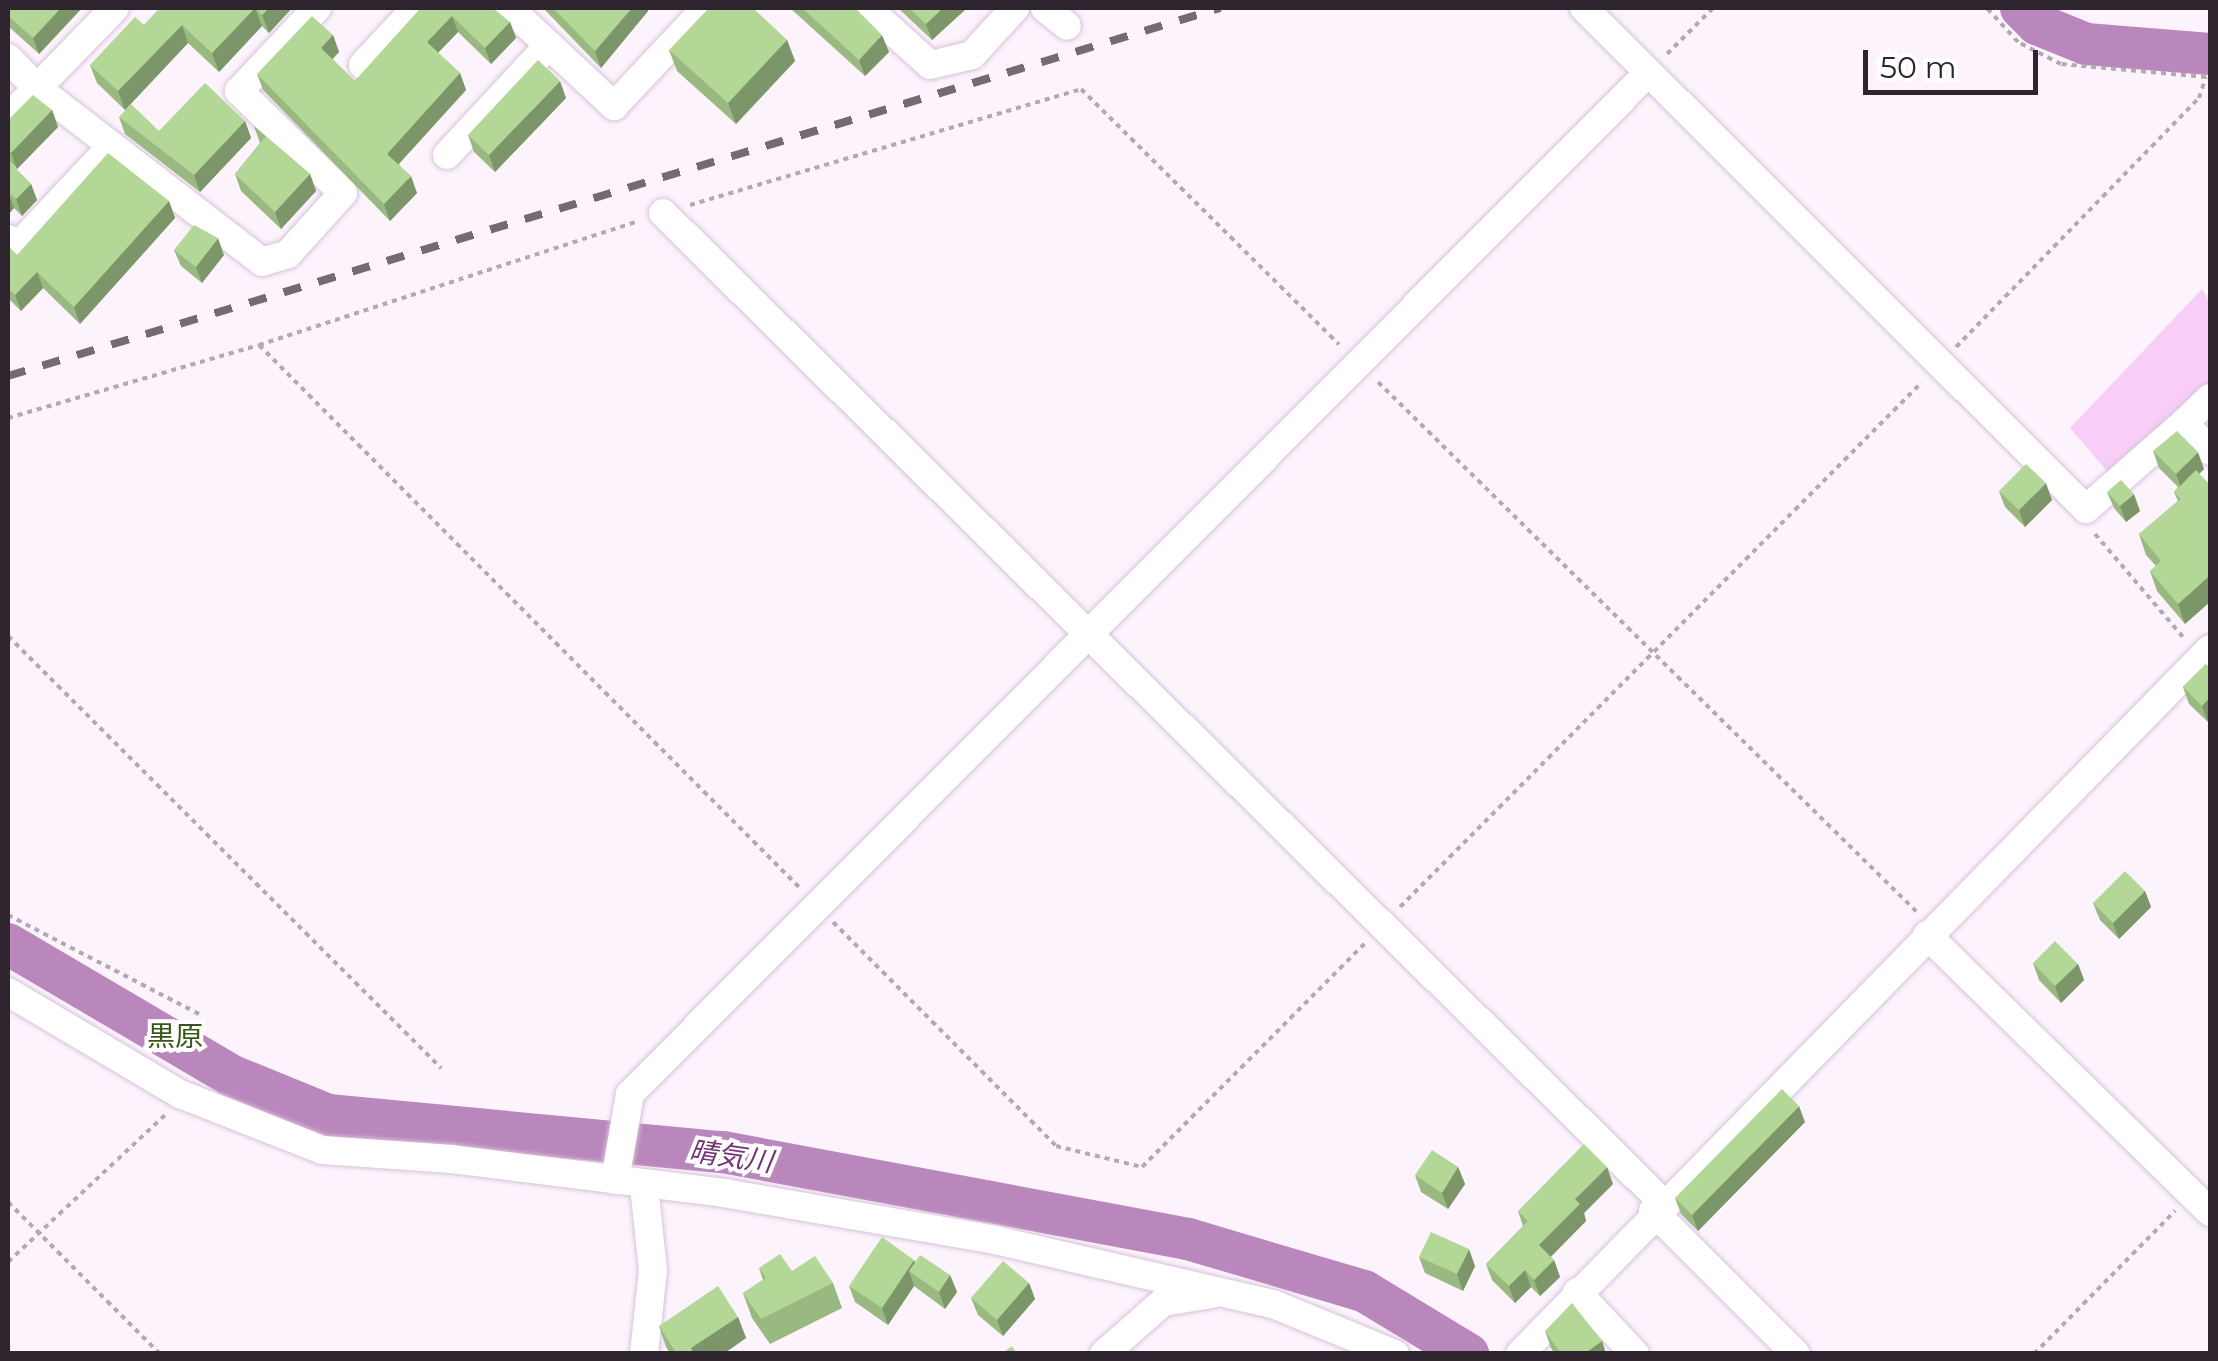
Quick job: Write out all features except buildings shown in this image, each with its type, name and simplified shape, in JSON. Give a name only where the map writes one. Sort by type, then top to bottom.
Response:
[{"type":"street","points":[[8,118],[115,8]]},
{"type":"street","points":[[8,58],[37,88],[111,148],[262,262],[288,254],[344,192],[238,91],[317,8]]},
{"type":"street","points":[[363,65],[416,8]]},
{"type":"street","points":[[514,9],[614,106],[706,8]]},
{"type":"street","points":[[868,8],[930,65],[972,54],[1015,8]]},
{"type":"street","points":[[1045,8],[1066,26]]},
{"type":"street","points":[[1584,8],[1938,365],[2086,508],[2210,398]]},
{"type":"street","points":[[447,155],[549,46]]},
{"type":"street","points":[[616,1174],[626,1104],[1648,72]]},
{"type":"street","points":[[8,239],[16,248],[111,148]]},
{"type":"street","points":[[663,212],[1382,925],[1796,1354]]},
{"type":"street","points":[[2184,422],[2210,451]]},
{"type":"street","points":[[1520,1354],[1657,1207],[2209,653]]},
{"type":"street","points":[[1927,935],[2201,1203]]},
{"type":"street","points":[[8,992],[180,1094],[322,1150],[616,1174],[644,1186],[724,1193],[994,1240],[1223,1292],[1342,1328],[1394,1354]]},
{"type":"street","points":[[644,1186],[653,1270],[644,1354]]},
{"type":"street","points":[[1104,1354],[1163,1302],[1223,1292]]},
{"type":"street","points":[[1577,1292],[1634,1354]]},
{"type":"path","points":[[1648,72],[1713,8]]},
{"type":"path","points":[[258,345],[1056,1146],[1142,1167],[2199,98],[2206,77],[2061,64],[2018,42],[1986,8]]},
{"type":"path","points":[[8,418],[258,345],[663,212],[1081,89],[1922,917],[1927,935]]},
{"type":"path","points":[[2086,508],[2085,522],[2190,645],[2209,653]]},
{"type":"path","points":[[8,636],[441,1068]]},
{"type":"path","points":[[8,915],[201,1016]]},
{"type":"path","points":[[8,1262],[162,1120],[180,1094]]},
{"type":"path","points":[[8,1202],[160,1354]]},
{"type":"path","points":[[2034,1354],[2201,1203]]},
{"type":"shaded area","points":[[2202,289],[2210,302],[2210,388],[2112,477],[2070,428]]},
{"type":"waterway","points":[[2021,8],[2037,24],[2086,44],[2210,54]]},
{"type":"waterway","name":"晴気川","points":[[8,944],[230,1075],[328,1115],[723,1152],[1188,1239],[1364,1291],[1468,1354]]},
{"type":"railway","points":[[8,376],[1220,8]]},
{"type":"district","name":"黒原","points":[[175,1036]]}]
